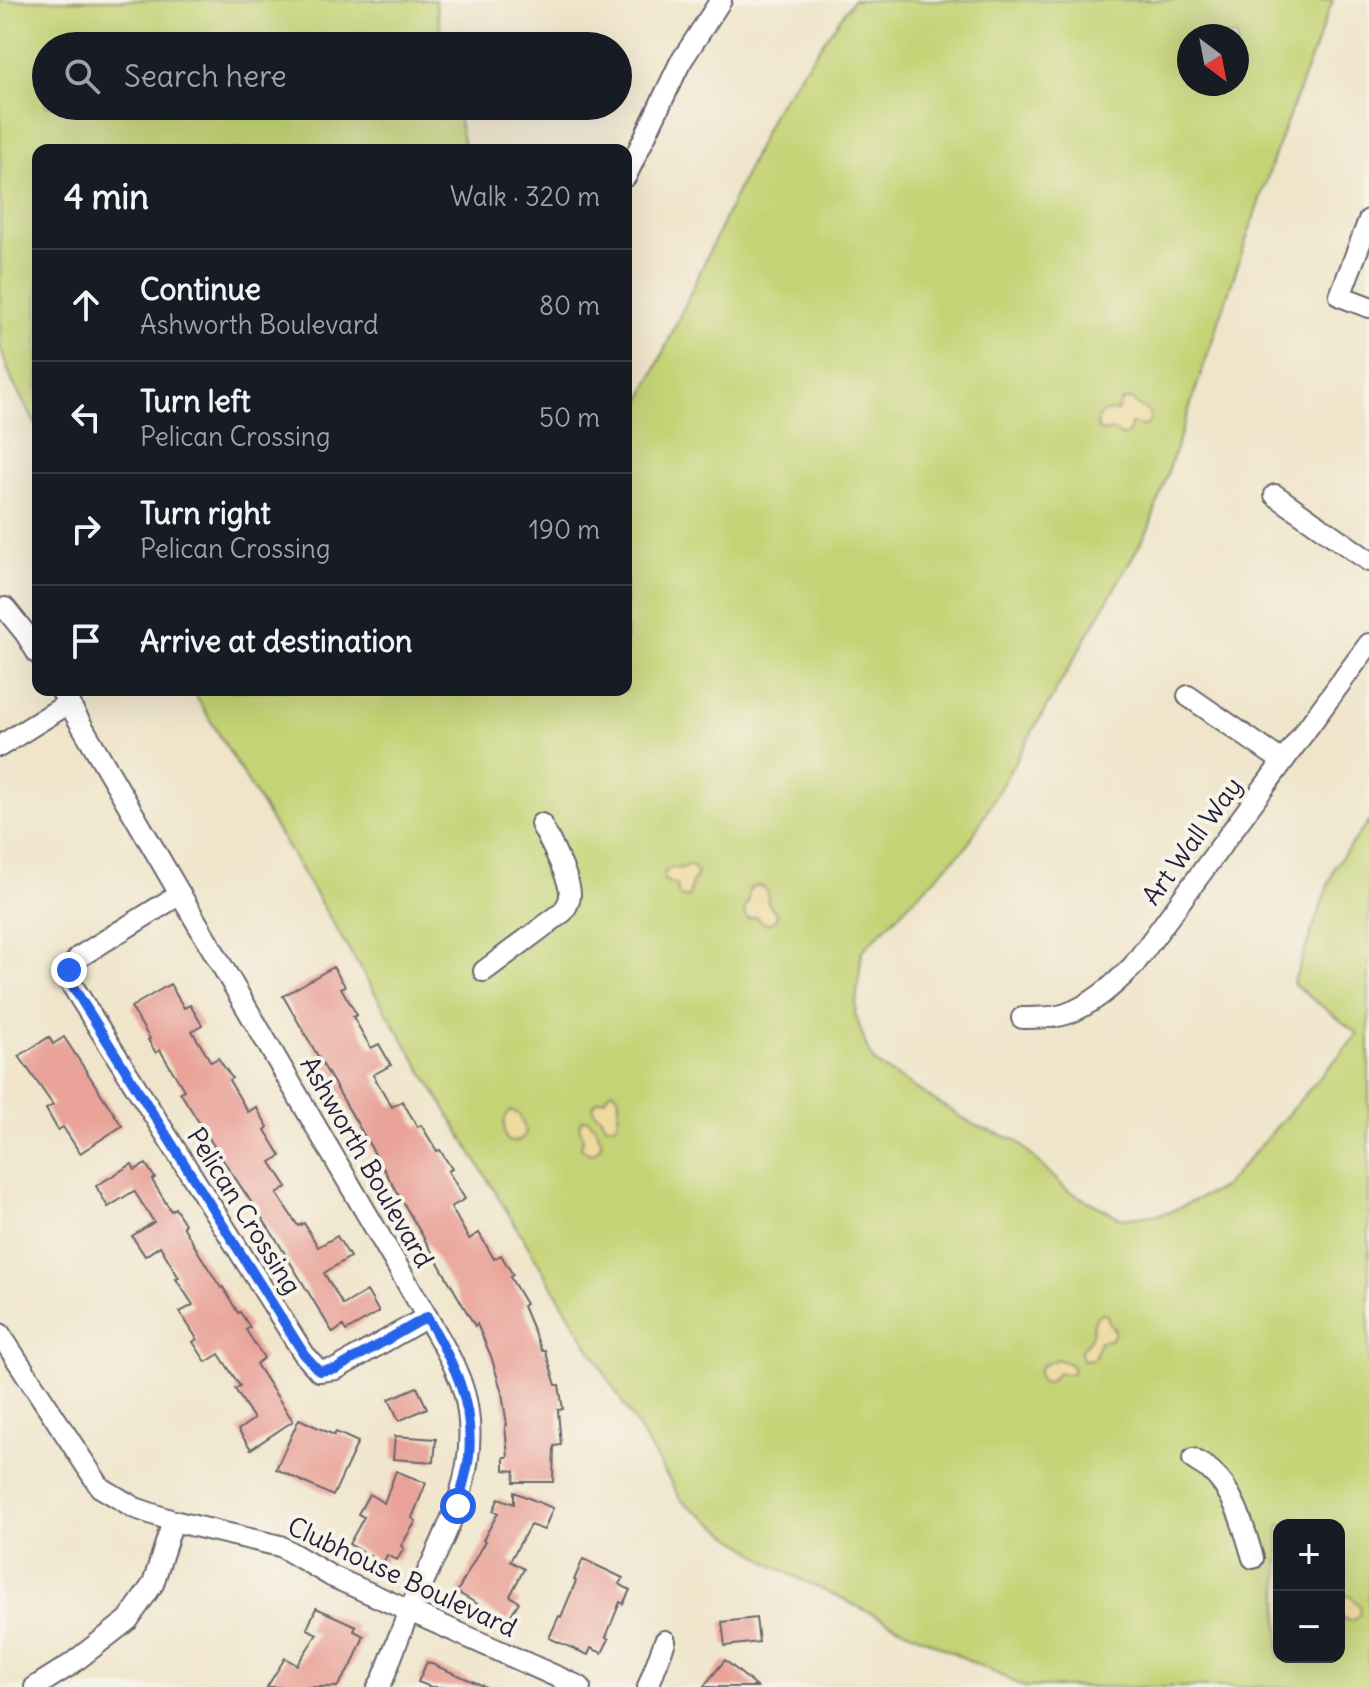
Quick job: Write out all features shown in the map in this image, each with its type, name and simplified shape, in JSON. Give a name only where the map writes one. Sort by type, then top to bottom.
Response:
[{"type":"street","points":[[632,163],[680,63],[721,0]]},
{"type":"street","points":[[1369,220],[1340,296],[1369,307]]},
{"type":"street","points":[[1275,495],[1369,561]]},
{"type":"street","points":[[5,608],[32,644]]},
{"type":"street","name":"Art Wall Way","points":[[1022,1018],[1067,1014],[1113,985],[1133,966],[1369,644]]},
{"type":"street","points":[[0,746],[65,696]]},
{"type":"street","name":"Ashworth Boulevard","points":[[65,696],[427,1317],[460,1379],[468,1411],[469,1448],[458,1506],[378,1687]]},
{"type":"street","points":[[1188,696],[1282,761]]},
{"type":"street","points":[[484,971],[563,912],[570,900],[567,878],[541,824]]},
{"type":"street","name":"Pelican Crossing","points":[[180,894],[79,957],[69,970],[70,982],[304,1354],[319,1371],[336,1369],[427,1317]]},
{"type":"street","name":"Clubhouse Boulevard","points":[[0,1334],[100,1487],[135,1508],[173,1521],[280,1546],[331,1576],[580,1687]]},
{"type":"street","points":[[1193,1459],[1210,1470],[1223,1485],[1233,1502],[1253,1558]]},
{"type":"street","points":[[35,1687],[70,1665],[128,1620],[153,1584],[173,1521]]},
{"type":"street","points":[[648,1687],[665,1641]]},
{"type":"green space","points":[[0,0],[435,0],[441,32],[32,32],[32,120],[459,120],[464,144],[32,144],[32,418],[12,381],[0,347]]},
{"type":"green space","points":[[853,0],[1333,0],[1281,137],[1149,528],[967,846],[862,951],[855,1013],[875,1063],[976,1126],[1016,1140],[1067,1190],[1122,1219],[1167,1213],[1224,1187],[1358,1034],[1293,984],[1335,866],[1369,821],[1369,1687],[1024,1687],[773,1566],[682,1501],[196,696],[632,696],[632,420],[774,111]]},
{"type":"sand","points":[[1132,399],[1151,417],[1148,424],[1131,424],[1129,433],[1123,437],[1112,430],[1104,432],[1098,429],[1097,419],[1101,414],[1117,411],[1122,401]]},
{"type":"sand","points":[[691,865],[697,872],[696,878],[689,897],[682,898],[677,885],[664,880],[664,873],[672,867],[679,869]]},
{"type":"sand","points":[[761,886],[767,891],[768,903],[777,914],[769,924],[757,917],[747,919],[744,914],[749,890]]},
{"type":"sand","points":[[613,1090],[619,1097],[618,1120],[616,1125],[606,1126],[594,1112],[593,1106]]},
{"type":"sand","points":[[511,1111],[519,1114],[526,1132],[516,1142],[508,1141],[504,1130],[506,1117]]},
{"type":"sand","points":[[588,1119],[602,1142],[597,1151],[590,1154],[581,1148],[583,1138],[579,1126],[582,1120]]},
{"type":"sand","points":[[1101,1313],[1107,1315],[1115,1334],[1110,1340],[1100,1341],[1094,1359],[1083,1360],[1082,1349],[1091,1337],[1094,1321]]},
{"type":"sand","points":[[1057,1359],[1070,1364],[1072,1373],[1058,1372],[1048,1383],[1041,1382],[1038,1375],[1041,1366]]},
{"type":"sand","points":[[1345,1594],[1360,1606],[1359,1616],[1351,1621],[1345,1619]]},
{"type":"building","points":[[333,967],[357,1015],[353,1017],[371,1048],[379,1044],[391,1065],[373,1075],[392,1107],[402,1101],[418,1127],[421,1125],[437,1151],[440,1150],[452,1169],[448,1171],[465,1199],[451,1207],[469,1239],[479,1233],[494,1259],[501,1255],[526,1304],[523,1306],[542,1351],[545,1350],[556,1385],[559,1385],[563,1409],[558,1410],[561,1445],[554,1446],[553,1482],[514,1482],[515,1471],[504,1470],[504,1457],[508,1457],[502,1393],[477,1324],[475,1326],[283,996]]},
{"type":"building","points":[[170,984],[184,1008],[190,1005],[202,1025],[192,1031],[211,1062],[218,1058],[232,1078],[229,1080],[248,1112],[256,1107],[268,1127],[265,1130],[281,1156],[271,1162],[287,1187],[277,1194],[298,1226],[304,1223],[318,1247],[337,1236],[350,1257],[324,1273],[343,1305],[367,1291],[379,1312],[346,1331],[343,1326],[333,1333],[180,1092],[184,1090],[160,1050],[156,1053],[131,1007]]},
{"type":"building","points":[[49,1037],[53,1044],[64,1037],[122,1126],[80,1153],[63,1127],[58,1130],[46,1109],[53,1105],[19,1056]]},
{"type":"building","points":[[132,1164],[135,1170],[146,1164],[171,1211],[175,1208],[200,1255],[250,1327],[246,1330],[264,1358],[256,1364],[293,1421],[251,1449],[238,1430],[254,1419],[235,1389],[240,1386],[219,1354],[206,1362],[193,1342],[197,1339],[180,1312],[193,1305],[160,1246],[145,1256],[132,1236],[154,1222],[134,1191],[108,1207],[96,1186]]},
{"type":"building","points":[[417,1387],[427,1408],[399,1421],[389,1399]]},
{"type":"building","points":[[299,1419],[358,1442],[333,1496],[276,1469]]},
{"type":"building","points":[[395,1436],[436,1439],[434,1462],[393,1459]]},
{"type":"building","points":[[396,1471],[426,1483],[412,1518],[416,1521],[401,1546],[404,1548],[397,1560],[387,1555],[383,1563],[349,1544],[364,1517],[358,1514],[369,1494],[384,1503]]},
{"type":"building","points":[[514,1492],[553,1508],[544,1530],[530,1525],[510,1561],[524,1569],[510,1596],[519,1602],[507,1621],[457,1592],[498,1513],[493,1511],[499,1498],[514,1504]]},
{"type":"building","points":[[583,1559],[623,1578],[619,1584],[630,1590],[623,1604],[620,1602],[602,1653],[591,1648],[588,1655],[549,1638],[561,1617]]},
{"type":"building","points":[[316,1608],[356,1626],[354,1631],[364,1636],[352,1665],[337,1687],[267,1687],[285,1658],[297,1665],[317,1634],[307,1629]]},
{"type":"building","points":[[756,1618],[759,1642],[725,1646],[722,1622]]},
{"type":"building","points":[[725,1660],[757,1687],[703,1687]]},
{"type":"building","points":[[427,1662],[486,1687],[431,1687],[418,1682]]},
{"type":"route","points":[[69,970],[70,982],[304,1354],[319,1371],[336,1369],[427,1317],[460,1379],[468,1411],[468,1460],[458,1506]]}]
